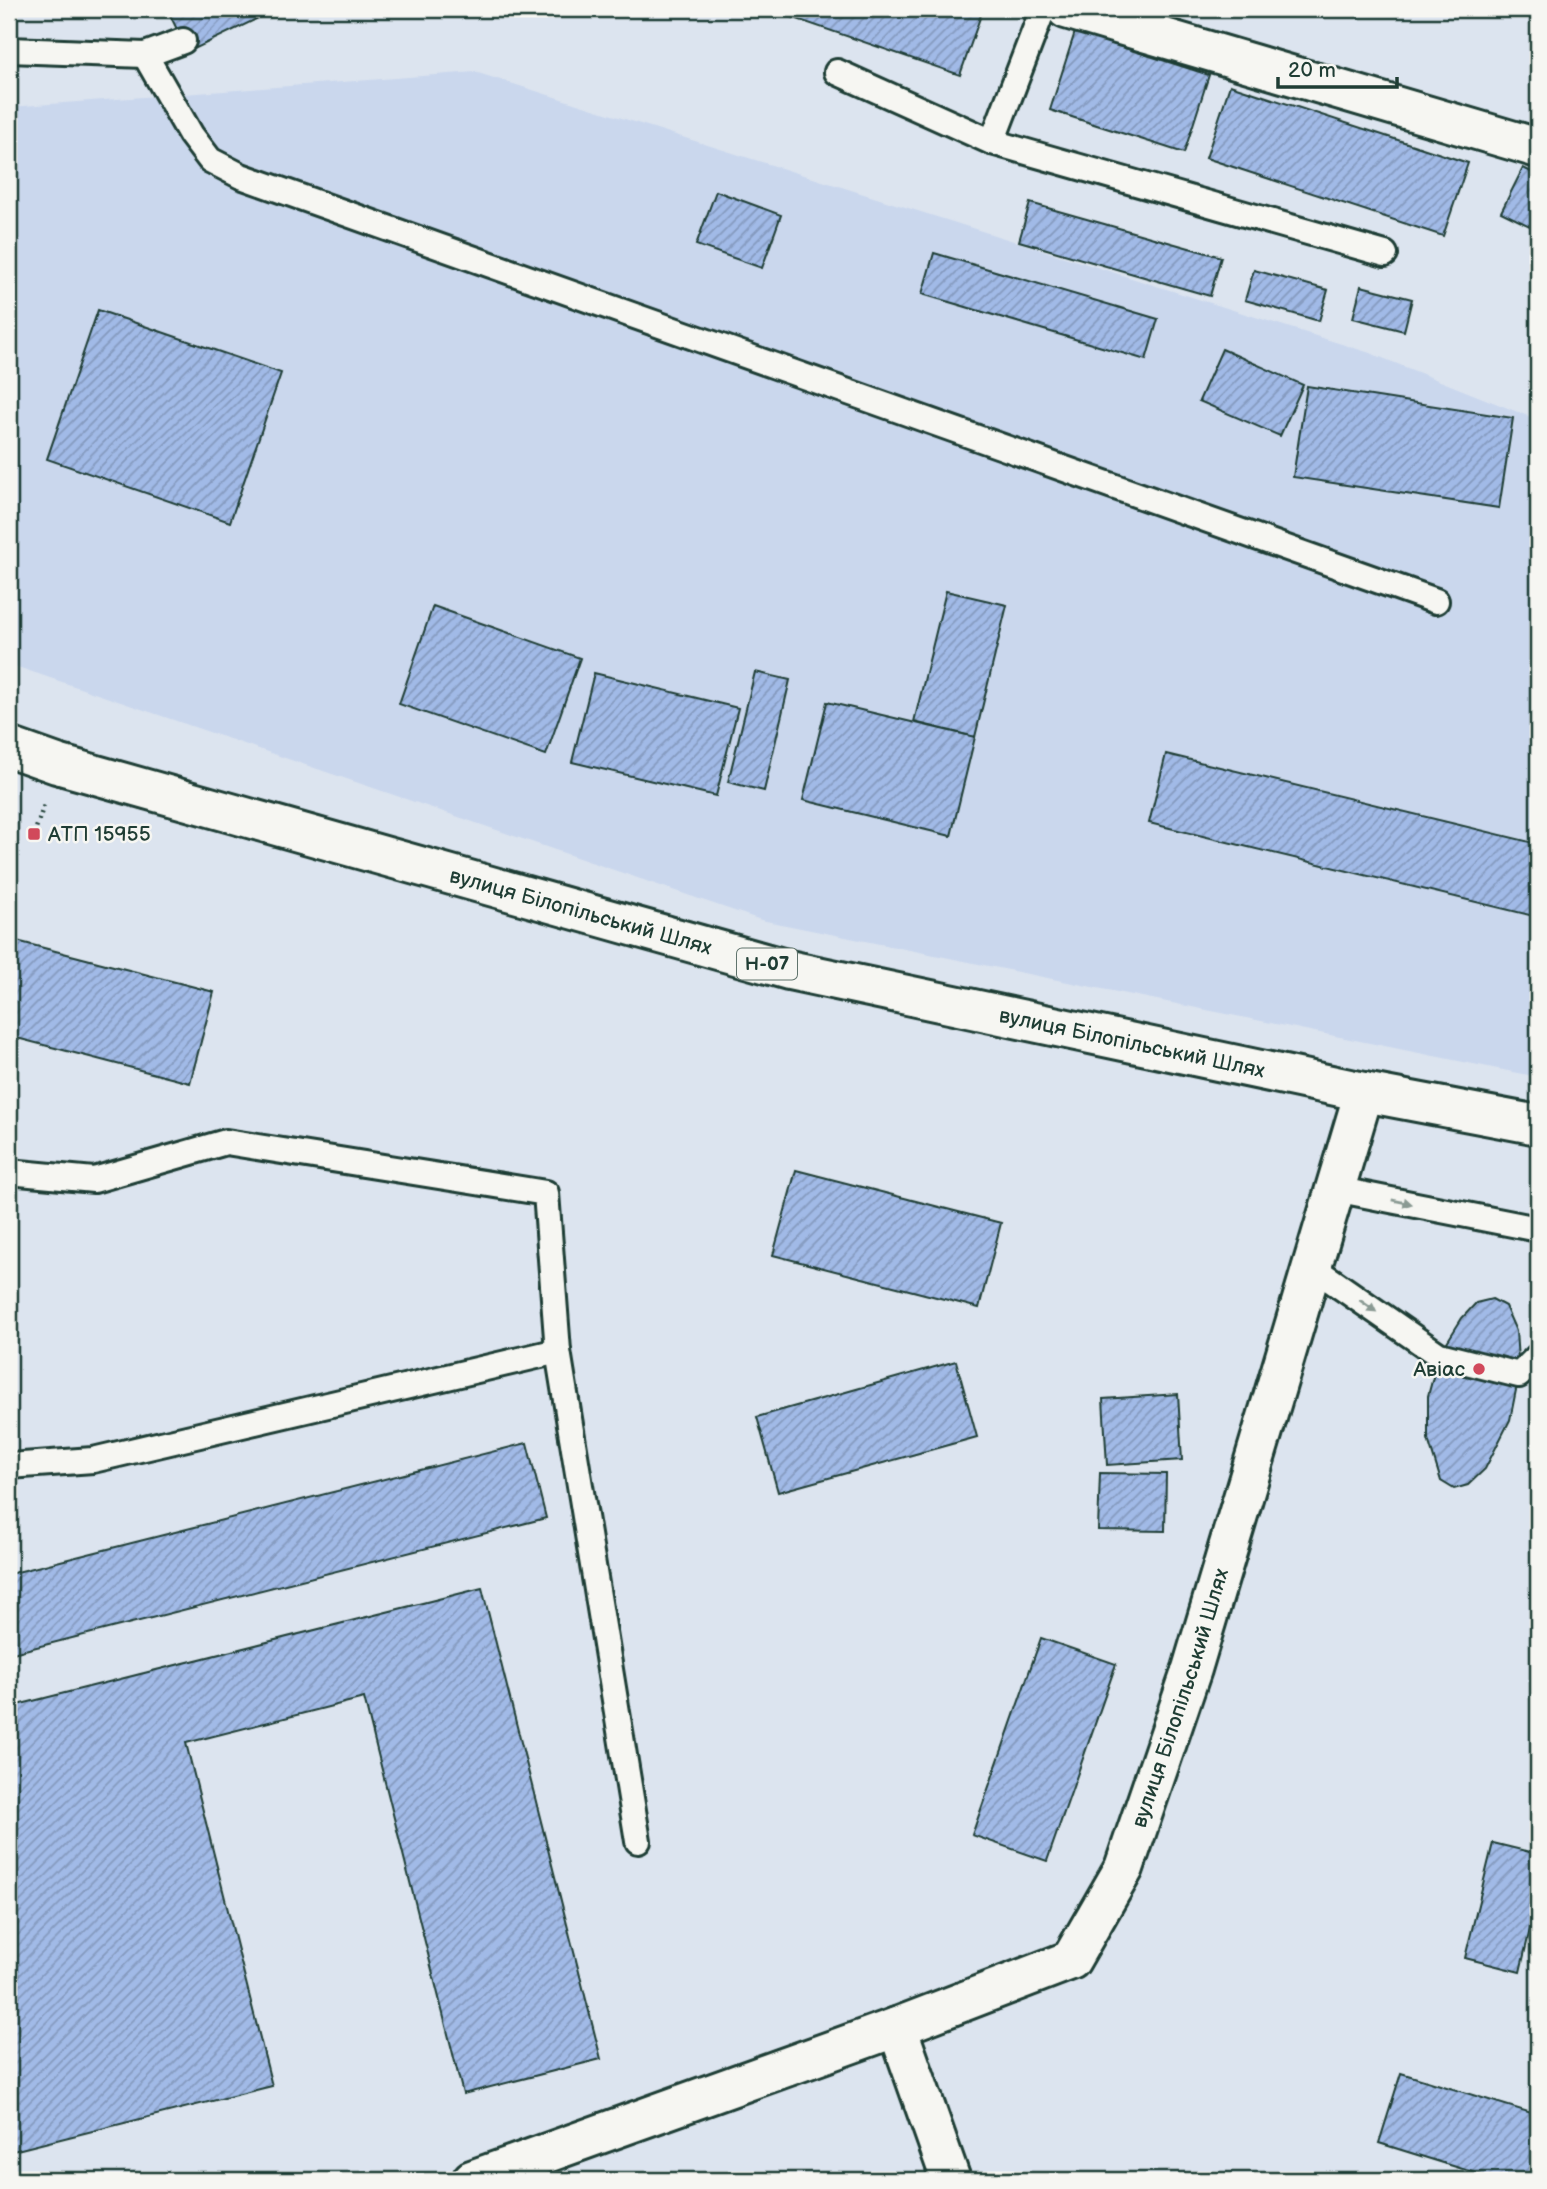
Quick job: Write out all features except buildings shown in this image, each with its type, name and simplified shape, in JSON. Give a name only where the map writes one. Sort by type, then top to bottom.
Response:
[{"type":"street","points":[[1066,9],[1538,148]]},
{"type":"street","name":"вулиця Білопільський Шлях","points":[[9,747],[57,764],[789,970],[1364,1093],[1538,1125]]},
{"type":"street","name":"вулиця Білопільський Шлях","points":[[472,2180],[897,2028],[1071,1961],[1124,1868],[1192,1669],[1364,1093]]},
{"type":"street","points":[[897,2028],[951,2180]]},
{"type":"lane","points":[[992,142],[1043,9]]},
{"type":"lane","points":[[9,50],[145,55],[183,41]]},
{"type":"lane","points":[[145,55],[191,135],[210,160],[241,176],[1436,601]]},
{"type":"lane","points":[[837,72],[992,142],[1385,254]]},
{"type":"lane","points":[[9,1172],[94,1180],[226,1142],[546,1193],[558,1351],[638,1841]]},
{"type":"lane","points":[[1335,1189],[1538,1229]]},
{"type":"lane","points":[[1312,1267],[1439,1355],[1519,1375],[1538,1356]]},
{"type":"lane","points":[[9,1466],[93,1460],[558,1351]]},
{"type":"shaded area","points":[[475,72],[1370,353],[1538,420],[1538,1077],[761,920],[9,664],[10,107]]},
{"type":"place","name":"АТП 15955","points":[[34,834]]},
{"type":"place","name":"Авіас","points":[[1479,1369]]}]
